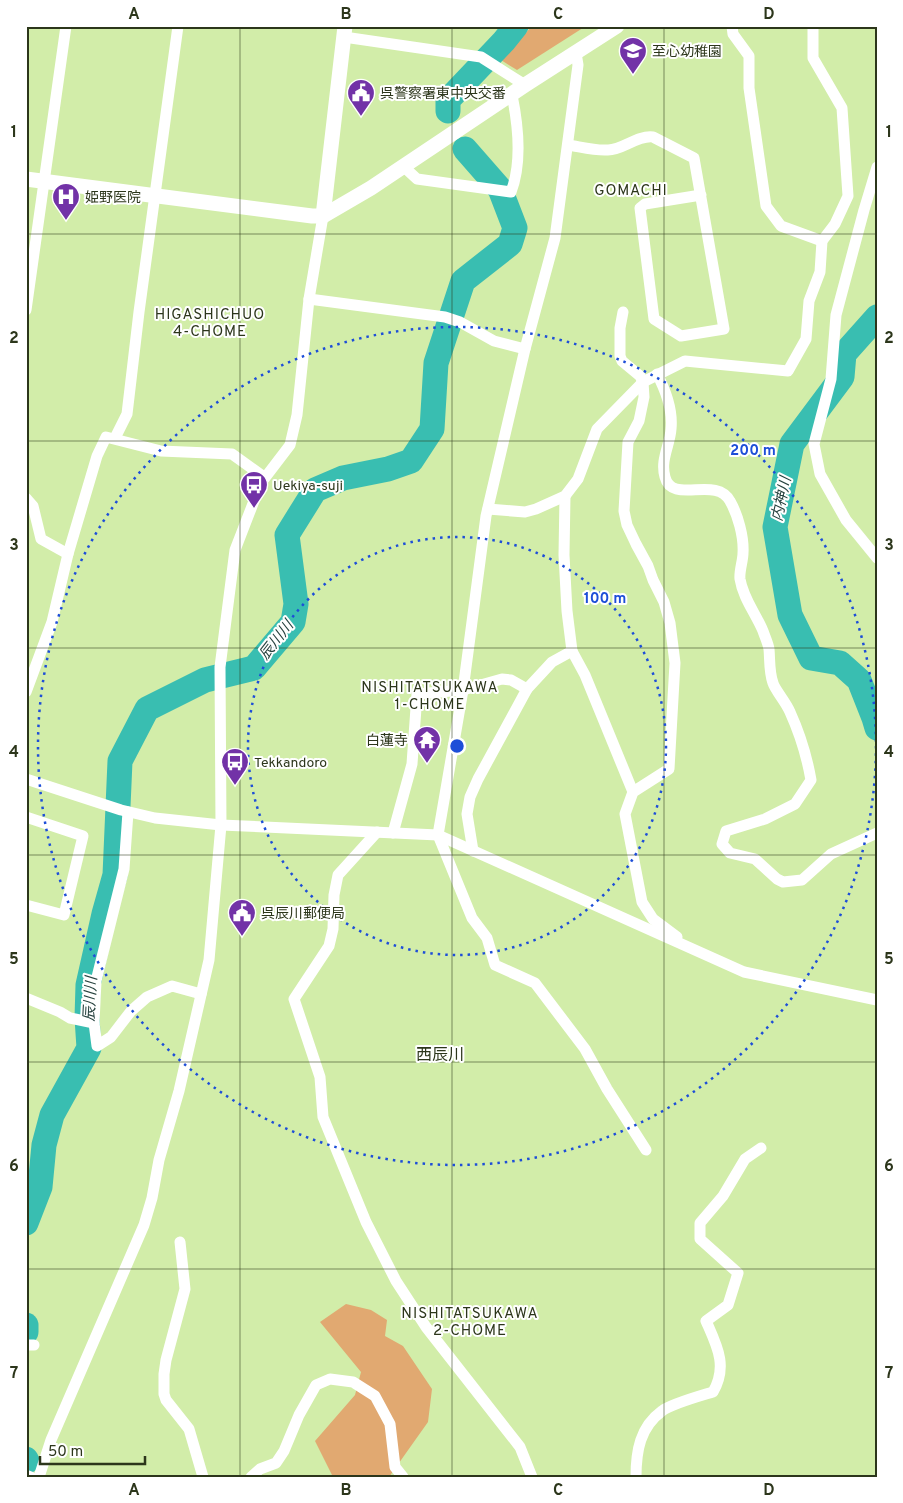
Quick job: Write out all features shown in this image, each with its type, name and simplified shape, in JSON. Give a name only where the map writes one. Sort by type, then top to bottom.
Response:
[{"type":"street","points":[[26,310],[66,26]]},
{"type":"street","points":[[115,438],[127,414],[178,26]]},
{"type":"street","points":[[732,26],[733,34],[749,56],[749,88],[766,206],[782,226],[822,241]]},
{"type":"street","points":[[488,509],[525,512],[565,496],[578,479],[597,429],[643,382],[657,374],[684,362],[788,371],[806,340],[809,301],[820,272],[822,241],[835,224],[848,196],[842,108],[813,58],[813,26]]},
{"type":"street","points":[[26,179],[323,216],[512,95],[525,84],[576,53],[608,29]]},
{"type":"street","points":[[39,1477],[55,1432],[144,1225],[152,1198],[159,1160],[179,1091],[209,960],[221,825],[220,677],[235,550],[264,477],[290,446],[297,415],[309,299],[323,216],[344,32],[486,60],[525,84]]},
{"type":"street","points":[[576,53],[578,65],[555,238],[525,349],[488,509],[463,690],[438,836],[472,918],[487,938],[494,965],[535,983],[585,1049],[607,1089],[646,1150]]},
{"type":"street","points":[[403,166],[417,179],[511,192],[516,178],[517,120],[512,95]]},
{"type":"street","points":[[568,145],[608,150],[623,147],[647,136],[653,137],[694,158],[724,329],[681,336],[654,319],[640,208],[645,204],[700,195]]},
{"type":"street","points":[[877,167],[836,315],[831,380],[814,444],[820,474],[846,520],[877,558]]},
{"type":"street","points":[[309,299],[450,319],[494,341],[525,349]]},
{"type":"street","points":[[624,312],[620,328],[620,356],[640,376],[643,382],[642,411],[628,442],[624,511],[627,525],[664,602],[670,623],[675,663],[669,769],[633,792],[625,814],[642,902],[653,919],[697,951]]},
{"type":"street","points":[[657,374],[670,403],[671,429],[665,452],[665,477],[674,488],[681,490],[714,489],[725,495],[730,501],[736,517],[743,550],[740,578],[769,647],[773,684],[790,711],[807,758],[811,780],[795,804],[765,819],[726,831],[722,844],[730,853],[755,859],[777,879],[784,882],[802,880],[831,854],[877,833]]},
{"type":"street","points":[[26,692],[52,622],[68,554],[97,456],[106,437],[161,451],[232,454],[264,477]]},
{"type":"street","points":[[565,496],[564,555],[567,611],[572,651],[585,675],[633,792]]},
{"type":"street","points":[[26,498],[33,506],[41,539],[68,554]]},
{"type":"street","points":[[473,851],[467,814],[470,797],[478,779],[527,689],[552,662],[572,651]]},
{"type":"street","points":[[393,832],[412,764],[416,694],[463,690],[502,679],[511,680],[527,689]]},
{"type":"street","points":[[26,779],[128,812],[155,818],[221,825],[393,832],[438,836],[744,972],[877,1000]]},
{"type":"street","points":[[128,812],[124,869],[96,981],[94,1023],[97,1046],[111,1037],[131,1011],[147,997],[172,986],[201,994]]},
{"type":"street","points":[[26,817],[83,836],[64,915],[26,904]]},
{"type":"street","points":[[377,832],[338,875],[334,895],[333,930],[329,946],[294,999],[320,1077],[323,1117],[366,1222],[401,1289],[426,1327],[520,1447],[532,1477]]},
{"type":"street","points":[[26,998],[70,1018],[94,1023]]},
{"type":"street","points":[[636,1477],[636,1459],[641,1436],[652,1421],[663,1410],[713,1392],[720,1379],[719,1351],[706,1321],[728,1305],[738,1273],[700,1239],[700,1223],[723,1196],[745,1159],[761,1148]]},
{"type":"street","points":[[180,1242],[185,1289],[166,1360],[164,1394],[166,1400],[189,1429],[203,1477]]},
{"type":"street","points":[[251,1477],[260,1469],[276,1463],[284,1451],[298,1415],[311,1392],[316,1385],[330,1379],[353,1382],[374,1396],[390,1424],[395,1467],[403,1477]]},
{"type":"street","points":[[26,1475],[31,1477]]},
{"type":"shaded area","points":[[532,26],[586,26],[517,70],[501,60]]},
{"type":"shaded area","points":[[346,1304],[371,1310],[387,1320],[385,1336],[403,1346],[432,1389],[428,1422],[389,1477],[333,1477],[315,1441],[355,1395],[361,1372],[320,1322]]},
{"type":"waterway","name":"辰川川","points":[[448,111],[448,100],[516,26]]},
{"type":"waterway","name":"辰川川","points":[[26,1223],[40,1187],[44,1145],[52,1115],[89,1048],[87,1018],[88,985],[115,875],[120,761],[147,709],[205,680],[254,668],[293,622],[296,604],[287,535],[315,490],[343,478],[388,469],[411,461],[432,429],[436,363],[463,281],[510,244],[515,228],[500,189],[465,149]]},
{"type":"waterway","name":"内神川","points":[[877,317],[844,354],[842,377],[792,444],[775,527],[790,615],[811,658],[840,663],[859,680],[877,728]]},
{"type":"waterway","name":"辰川川","points":[[26,1325],[26,1332]]},
{"type":"place","name":"至心幼稚園","points":[[633,75]]},
{"type":"place","name":"呉警察署東中央交番","points":[[361,117]]},
{"type":"place","name":"姫野医院","points":[[66,221]]},
{"type":"place","name":"Uekiya-suji","points":[[254,509]]},
{"type":"place","name":"白蓮寺","points":[[427,764]]},
{"type":"place","name":"Tekkandoro","points":[[235,786]]},
{"type":"place","name":"呉辰川郵便局","points":[[242,937]]},
{"type":"district","name":"GOMACHI","points":[[631,190]]},
{"type":"district","name":"HIGASHICHUO 4-CHOME","points":[[210,322]]},
{"type":"district","name":"NISHITATSUKAWA 1-CHOME","points":[[430,696]]},
{"type":"district","name":"西辰川","points":[[440,1054]]},
{"type":"district","name":"NISHITATSUKAWA 2-CHOME","points":[[470,1322]]}]
